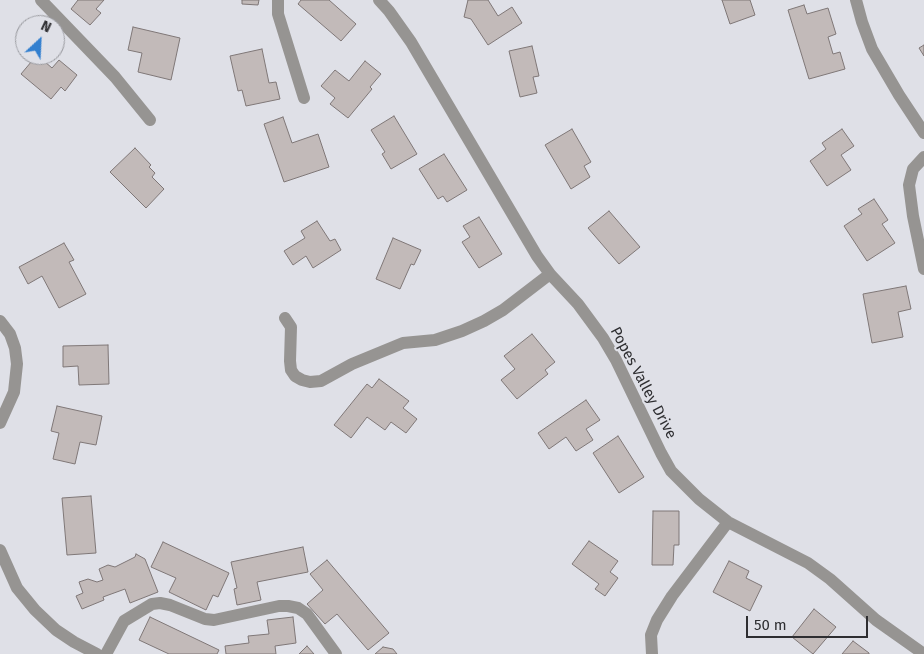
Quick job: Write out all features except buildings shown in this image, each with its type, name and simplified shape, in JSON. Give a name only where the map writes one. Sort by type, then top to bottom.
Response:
[{"type":"street","points":[[42,0],[115,77],[150,120]]},
{"type":"street","points":[[278,0],[278,14],[304,98]]},
{"type":"street","name":"Popes Valley Drive","points":[[380,0],[411,42],[537,256],[550,274],[578,304],[603,338],[616,360],[661,453],[672,470],[699,499],[728,522],[808,563],[830,579],[876,620],[910,646],[924,654]]},
{"type":"street","points":[[856,0],[872,48],[924,133]]},
{"type":"street","points":[[924,157],[913,169],[909,185],[913,216],[924,269]]},
{"type":"street","points":[[285,318],[291,327],[291,370],[295,376],[310,382],[322,381],[352,364],[403,343],[435,340],[484,322],[550,274]]},
{"type":"street","points":[[0,321],[10,334],[15,348],[17,378],[14,392],[0,423]]},
{"type":"street","points":[[652,654],[651,635],[658,620],[672,596],[728,522]]},
{"type":"street","points":[[0,550],[17,588],[35,610],[56,630],[97,654]]},
{"type":"street","points":[[106,654],[124,621],[152,604],[160,603],[170,605],[204,620],[214,620],[279,606],[298,608],[307,614],[336,654]]}]
